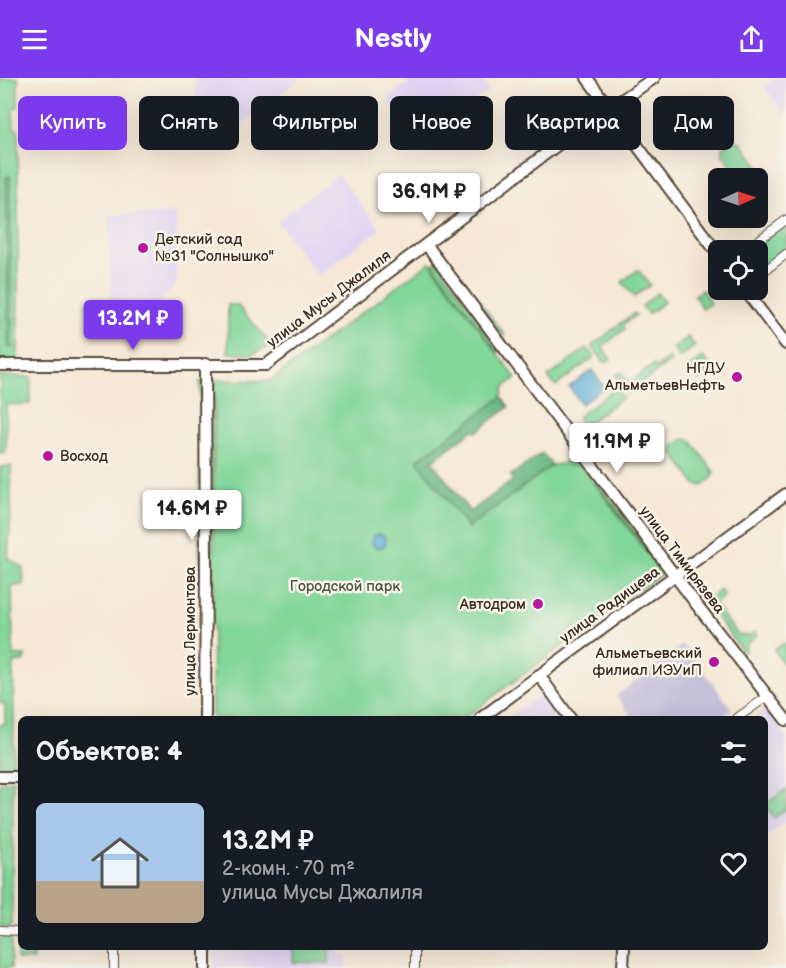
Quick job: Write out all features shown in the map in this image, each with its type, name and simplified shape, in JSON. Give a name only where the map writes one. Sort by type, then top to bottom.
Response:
[{"type":"street","points":[[587,78],[600,96]]},
{"type":"street","name":"улица Мусы Джалиля","points":[[627,96],[654,78]]},
{"type":"street","name":"улица Мусы Джалиля","points":[[0,365],[266,365],[551,150]]},
{"type":"street","points":[[640,150],[708,241]]},
{"type":"street","points":[[759,240],[786,220]]},
{"type":"street","name":"улица Тимирязева","points":[[426,244],[786,720]]},
{"type":"street","points":[[768,268],[786,254]]},
{"type":"street","points":[[753,300],[786,344]]},
{"type":"street","name":"улица Лермонтова","points":[[205,364],[205,716]]},
{"type":"street","name":"улица Радищева","points":[[484,716],[786,494]]},
{"type":"street","points":[[539,675],[569,716]]},
{"type":"street","points":[[740,716],[768,696]]},
{"type":"street","points":[[0,777],[18,777]]},
{"type":"street","points":[[0,930],[18,931]]},
{"type":"street","points":[[114,950],[114,968]]},
{"type":"street","points":[[205,950],[205,968]]},
{"type":"street","points":[[415,950],[415,968]]},
{"type":"street","points":[[623,968],[624,950]]},
{"type":"shaded area","points":[[196,78],[298,78],[299,80],[278,96],[251,96],[251,117],[239,126],[239,96],[196,96]]},
{"type":"shaded area","points":[[414,78],[481,78],[490,90],[482,96],[390,96]]},
{"type":"shaded area","points":[[776,78],[786,78],[786,115],[764,87]]},
{"type":"shaded area","points":[[338,174],[380,229],[318,276],[277,221]]},
{"type":"shaded area","name":"Детский сад №31 \"Солнышко\"","points":[[176,213],[177,282],[156,308],[111,308],[109,215]]},
{"type":"shaded area","points":[[683,644],[732,709],[723,716],[631,716],[616,696]]},
{"type":"shaded area","points":[[540,695],[556,716],[511,716]]},
{"type":"shaded area","points":[[765,709],[786,737],[786,822],[768,835],[768,716],[756,716]]},
{"type":"shaded area","points":[[214,950],[339,950],[339,955],[347,955],[347,968],[214,968]]},
{"type":"green space","points":[[0,78],[18,78],[18,107],[13,109],[14,129],[18,129],[18,360],[1,360]]},
{"type":"green space","points":[[734,140],[741,142],[760,168],[734,168],[723,154],[723,150],[734,150]]},
{"type":"green space","points":[[10,176],[12,347],[8,347],[6,177]]},
{"type":"green space","points":[[786,222],[786,249],[768,263],[768,240],[761,240]]},
{"type":"green space","points":[[442,251],[505,335],[503,337],[440,252]]},
{"type":"green space","points":[[437,261],[501,350],[498,352],[433,264]]},
{"type":"green space","name":"Городской парк","points":[[430,262],[516,378],[504,387],[502,397],[418,461],[468,528],[552,465],[562,464],[574,456],[662,573],[467,716],[212,716],[215,380],[270,381]]},
{"type":"green space","points":[[638,270],[650,285],[634,297],[622,282]]},
{"type":"green space","points":[[702,290],[711,303],[703,309],[694,296]]},
{"type":"green space","points":[[657,293],[664,302],[648,314],[642,306]]},
{"type":"green space","points":[[228,305],[237,305],[272,345],[253,354],[228,353]]},
{"type":"green space","points":[[634,313],[636,315],[623,325],[625,329],[602,347],[611,359],[605,363],[592,346]]},
{"type":"green space","points":[[688,337],[695,346],[679,358],[673,349]]},
{"type":"green space","points":[[587,348],[594,357],[556,386],[548,377]]},
{"type":"green space","points":[[703,357],[713,370],[699,381],[688,368]]},
{"type":"green space","points":[[669,358],[671,361],[628,393],[615,376],[621,372],[630,383],[653,365],[656,368]]},
{"type":"green space","points":[[0,376],[31,377],[30,404],[6,405],[6,453],[0,453]]},
{"type":"green space","points":[[210,380],[213,380],[211,567],[209,567]]},
{"type":"green space","points":[[200,381],[203,381],[202,567],[199,567]]},
{"type":"green space","points":[[616,388],[623,397],[584,426],[577,417]]},
{"type":"green space","points":[[502,397],[509,407],[476,432],[473,430],[432,461],[470,512],[513,480],[510,476],[542,453],[552,465],[468,528],[417,460]]},
{"type":"green space","points":[[684,439],[692,442],[714,472],[712,478],[702,486],[695,484],[673,453],[674,446]]},
{"type":"green space","points":[[11,466],[8,560],[23,568],[24,585],[12,586],[13,656],[25,656],[25,661],[13,663],[13,771],[0,771],[0,728],[1,724],[5,724],[5,704],[0,703],[0,467]]},
{"type":"green space","points":[[597,480],[666,572],[664,573],[595,482]]},
{"type":"green space","points":[[720,590],[724,596],[714,604],[738,635],[749,636],[755,632],[757,636],[746,644],[746,650],[743,652],[705,602]]},
{"type":"green space","points":[[784,643],[786,661],[783,663],[774,650]]},
{"type":"green space","points":[[13,780],[12,926],[6,929],[0,926],[0,784]]},
{"type":"green space","points":[[786,789],[786,809],[774,818],[768,809],[768,803]]},
{"type":"green space","points":[[11,937],[11,968],[0,968],[0,939]]},
{"type":"green space","points":[[17,942],[18,950],[32,950],[33,960],[17,960]]},
{"type":"green space","points":[[293,950],[329,950],[329,963],[293,962]]},
{"type":"water","points":[[592,370],[604,387],[581,404],[569,387]]},
{"type":"water","points":[[379,534],[384,536],[386,541],[384,546],[379,548],[374,546],[372,541],[374,536]]},
{"type":"place","name":"Детский сад №31 \"Солнышко\"","points":[[143,248]]},
{"type":"place","name":"НГДУ АльметьевНефть","points":[[737,377]]},
{"type":"place","name":"Восход","points":[[48,456]]},
{"type":"place","name":"Автодром","points":[[538,604]]},
{"type":"place","name":"Альметьевский филиал ИЭУиП","points":[[714,662]]}]
